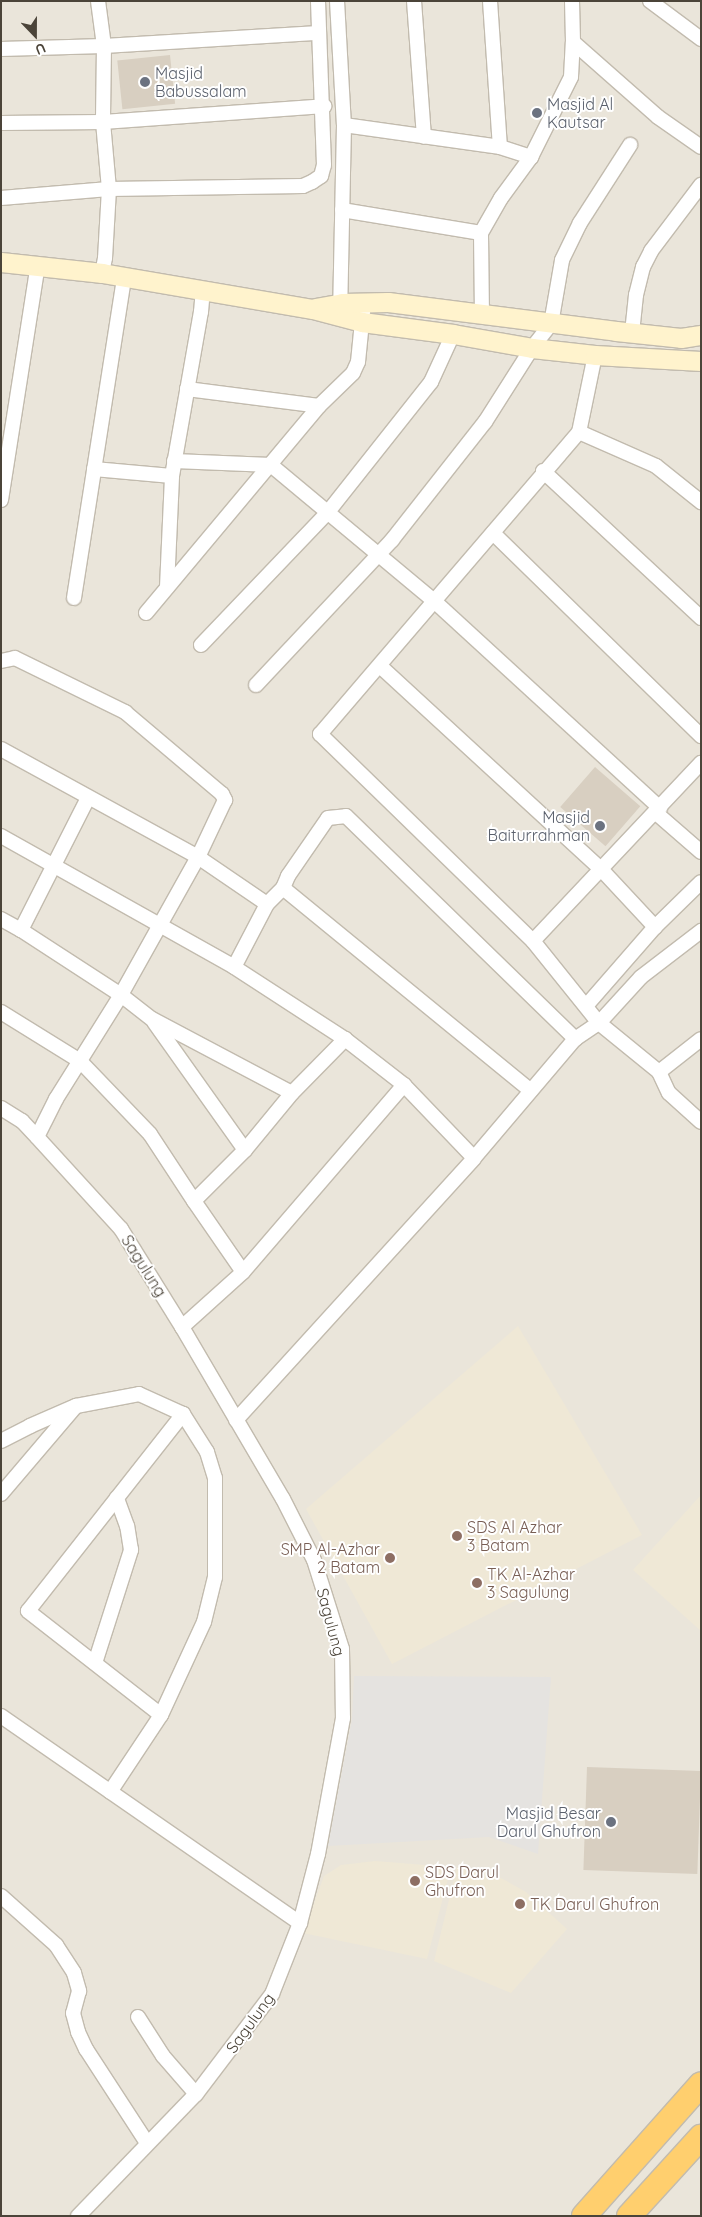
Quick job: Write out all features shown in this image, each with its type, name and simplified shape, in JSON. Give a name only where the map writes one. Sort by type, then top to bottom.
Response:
[{"type":"highway","points":[[584,2216],[701,2084]]},
{"type":"highway","points":[[629,2216],[701,2137]]},
{"type":"street","points":[[98,1],[104,46],[103,122],[109,189],[105,258],[102,273]]},
{"type":"street","points":[[1,198],[109,189],[303,186],[320,176],[324,165],[324,106],[318,1]]},
{"type":"street","points":[[337,1],[344,125],[341,310]]},
{"type":"street","points":[[414,1],[424,137]]},
{"type":"street","points":[[490,1],[500,147]]},
{"type":"street","points":[[482,316],[481,233],[501,198],[531,157],[571,77],[573,42],[572,1]]},
{"type":"street","points":[[650,1],[701,39]]},
{"type":"street","points":[[1,49],[104,46],[319,33]]},
{"type":"street","points":[[573,42],[658,117],[701,148]]},
{"type":"street","points":[[1,123],[103,122],[324,106]]},
{"type":"street","points":[[344,125],[500,147],[531,157]]},
{"type":"street","points":[[256,685],[379,554],[485,422],[532,348],[551,324],[562,260],[580,223],[630,145]]},
{"type":"street","points":[[632,333],[636,294],[643,267],[651,251],[701,185]]},
{"type":"street","points":[[342,210],[481,233]]},
{"type":"street","points":[[1,262],[102,273],[313,309],[341,310],[364,302],[430,307],[482,316],[681,338],[701,335]]},
{"type":"street","points":[[1,500],[38,265]]},
{"type":"street","points":[[74,598],[124,277]]},
{"type":"street","points":[[168,587],[172,476],[201,312],[203,290]]},
{"type":"street","points":[[146,613],[319,406],[353,373],[358,362],[364,302]]},
{"type":"street","points":[[341,310],[362,322],[453,334],[532,348],[595,355],[701,361]]},
{"type":"street","points":[[201,645],[328,512],[431,382],[453,334]]},
{"type":"street","points":[[595,355],[579,432],[543,471],[450,585],[433,600],[380,666],[320,734],[533,941],[599,1023],[659,1072],[668,1093],[701,1122]]},
{"type":"street","points":[[187,389],[319,406]]},
{"type":"street","points":[[579,432],[656,466],[695,488],[701,502]]},
{"type":"street","points":[[174,461],[271,465],[433,600],[701,852]]},
{"type":"street","points":[[94,469],[172,476]]},
{"type":"street","points":[[543,471],[701,618]]},
{"type":"street","points":[[493,533],[701,736]]},
{"type":"street","points":[[1,661],[15,658],[126,712],[222,794],[225,800],[198,857],[121,995],[56,1099],[37,1137]]},
{"type":"street","points":[[380,666],[600,868],[655,927]]},
{"type":"street","points":[[1,749],[198,857],[267,904]]},
{"type":"street","points":[[533,941],[701,763]]},
{"type":"street","points":[[21,930],[88,798]]},
{"type":"street","points":[[234,967],[267,904],[283,888],[288,876],[328,818],[332,816],[346,816],[576,1039]]},
{"type":"street","points":[[1,836],[158,926],[234,967],[345,1039],[404,1085],[474,1158]]},
{"type":"street","points":[[586,1006],[655,927],[701,882]]},
{"type":"street","points":[[283,888],[531,1091]]},
{"type":"street","points":[[1,920],[21,930],[121,995],[152,1019],[292,1093]]},
{"type":"street","points":[[236,1420],[474,1158],[576,1039],[599,1023],[641,977],[701,931]]},
{"type":"street","points":[[1,1012],[80,1061],[150,1134],[243,1272]]},
{"type":"street","points":[[152,1019],[246,1150]]},
{"type":"street","points":[[194,1201],[246,1150],[292,1093],[345,1039]]},
{"type":"street","points":[[659,1072],[701,1039]]},
{"type":"street","points":[[182,1328],[243,1272],[404,1085]]},
{"type":"street","name":"Sagulung","points":[[1,1108],[22,1121],[121,1229],[283,1499],[314,1560],[342,1649],[343,1718],[318,1854],[300,1922],[272,1994],[196,2094],[78,2216]]},
{"type":"street","points":[[1,1442],[30,1426],[76,1406],[138,1394],[183,1414],[207,1452],[215,1478],[215,1577],[204,1622],[184,1669],[161,1715],[110,1792]]},
{"type":"street","points":[[1,1494],[76,1406]]},
{"type":"street","points":[[161,1715],[28,1611],[183,1414]]},
{"type":"street","points":[[95,1663],[131,1550],[128,1526],[117,1498]]},
{"type":"street","points":[[1,1716],[300,1922]]},
{"type":"street","points":[[1,1896],[56,1945],[74,1973],[79,1991],[73,2012],[78,2032],[86,2049],[147,2144]]},
{"type":"street","points":[[138,2017],[163,2056],[196,2094]]},
{"type":"shaded area","points":[[1,1],[701,1],[701,2216],[1,2216]]},
{"type":"shaded area","points":[[518,1326],[642,1535],[392,1664],[306,1509]]},
{"type":"shaded area","points":[[701,1495],[701,1631],[633,1570]]},
{"type":"shaded area","points":[[354,1676],[551,1677],[538,1854],[489,1837],[328,1846],[352,1719]]},
{"type":"shaded area","points":[[375,1861],[451,1867],[427,1959],[303,1933],[324,1876],[341,1865]]},
{"type":"shaded area","points":[[457,1867],[485,1869],[526,1892],[567,1929],[511,1993],[434,1961]]},
{"type":"building","name":"Masjid Babussalam","points":[[170,55],[175,104],[122,109],[117,61]]},
{"type":"building","name":"Masjid Baiturrahman","points":[[595,767],[640,806],[606,846],[560,807]]},
{"type":"building","points":[[587,1767],[701,1771],[697,1874],[583,1870]]},
{"type":"place","name":"Masjid Babussalam","points":[[145,82]]},
{"type":"place","name":"Masjid Al Kautsar","points":[[537,113]]},
{"type":"place","name":"Masjid Baiturrahman","points":[[600,826]]},
{"type":"place","name":"SDS Al Azhar 3 Batam","points":[[457,1536]]},
{"type":"place","name":"SMP Al-Azhar 2 Batam","points":[[390,1558]]},
{"type":"place","name":"TK Al-Azhar 3 Sagulung","points":[[477,1583]]},
{"type":"place","name":"Masjid Besar Darul Ghufron","points":[[611,1822]]},
{"type":"place","name":"SDS Darul Ghufron","points":[[415,1881]]},
{"type":"place","name":"TK Darul Ghufron","points":[[520,1904]]}]
